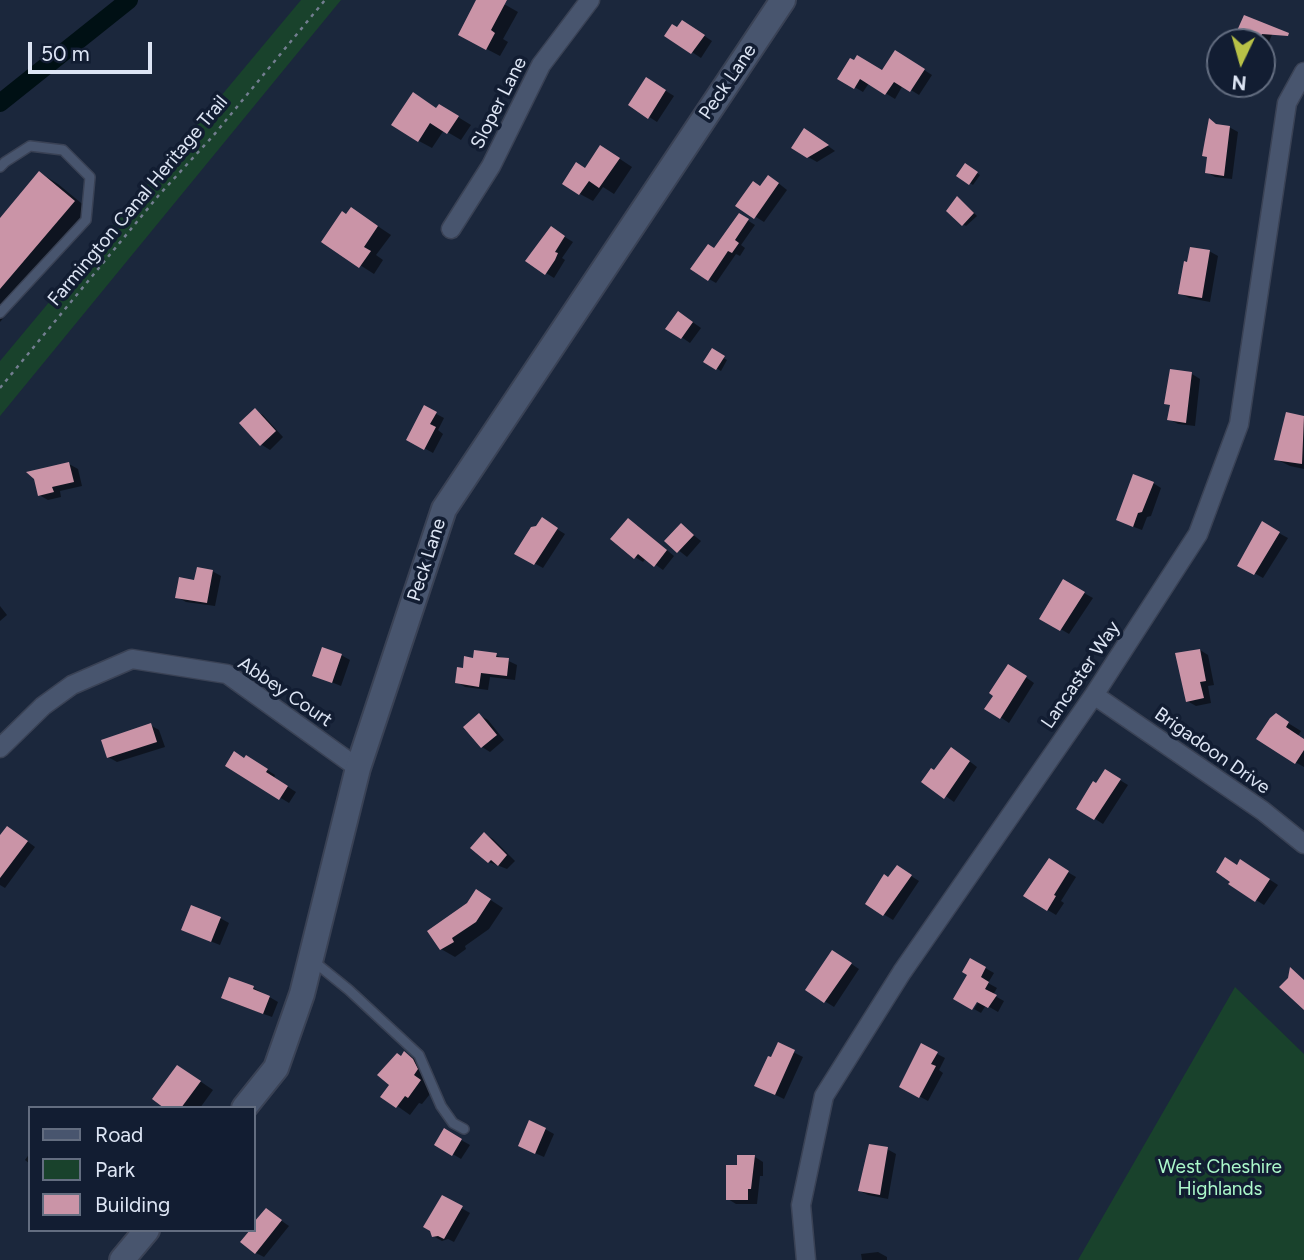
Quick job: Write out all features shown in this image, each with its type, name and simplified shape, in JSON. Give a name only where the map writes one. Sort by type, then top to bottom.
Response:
[{"type":"street","name":"Sloper Lane","points":[[451,229],[491,166],[541,65],[590,0]]},
{"type":"street","name":"Peck Lane","points":[[246,1106],[276,1068],[302,994],[358,768],[444,509],[783,0]]},
{"type":"street","name":"Lancaster Way","points":[[806,1260],[801,1205],[824,1096],[902,972],[1094,695],[1198,534],[1239,424],[1287,103],[1304,72]]},
{"type":"street","name":"Abbey Court","points":[[0,748],[43,706],[72,685],[132,659],[227,674],[358,768]]},
{"type":"street","name":"Brigadoon Drive","points":[[1094,695],[1263,811],[1304,844]]},
{"type":"street","points":[[122,1260],[145,1232]]},
{"type":"lane","points":[[0,167],[30,146],[64,150],[90,177],[86,220],[0,313]]},
{"type":"lane","points":[[310,959],[349,990],[419,1055],[441,1106],[453,1122],[464,1129]]},
{"type":"path","name":"Farmington Canal Heritage Trail","points":[[0,388],[325,0]]},
{"type":"green space","points":[[301,0],[341,0],[0,416],[0,361]]},
{"type":"green space","name":"West Cheshire Highlands","points":[[1235,987],[1304,1054],[1304,1260],[1078,1260]]},
{"type":"building","points":[[476,0],[507,0],[491,30],[495,33],[486,50],[458,35]]},
{"type":"building","points":[[1244,15],[1289,33],[1288,36],[1276,35],[1276,28],[1238,28]]},
{"type":"building","points":[[682,20],[705,35],[691,54],[664,36],[672,24],[677,27]]},
{"type":"building","points":[[895,50],[925,69],[910,92],[894,82],[885,95],[860,79],[854,89],[837,79],[850,58],[854,60],[857,55],[882,70]]},
{"type":"building","points":[[646,77],[666,90],[648,119],[628,105]]},
{"type":"building","points":[[413,92],[436,108],[439,104],[459,116],[447,134],[430,123],[418,142],[391,125]]},
{"type":"building","points":[[1209,118],[1216,124],[1230,126],[1224,176],[1205,173],[1207,157],[1202,156]]},
{"type":"building","points":[[804,128],[829,145],[807,158],[791,148]]},
{"type":"building","points":[[600,145],[620,158],[599,188],[589,181],[579,195],[562,184],[576,162],[585,168]]},
{"type":"building","points":[[965,163],[978,172],[969,185],[956,176]]},
{"type":"building","points":[[39,171],[75,201],[0,289],[0,218]]},
{"type":"building","points":[[768,175],[779,183],[754,219],[735,206],[753,181],[760,186]]},
{"type":"building","points":[[957,196],[974,213],[962,226],[946,211]]},
{"type":"building","points":[[351,207],[378,226],[364,247],[371,251],[359,268],[321,242],[342,211],[346,214]]},
{"type":"building","points":[[739,213],[749,219],[735,240],[739,243],[732,253],[728,251],[708,281],[690,269],[708,244],[714,248]]},
{"type":"building","points":[[551,226],[565,236],[545,275],[525,261]]},
{"type":"building","points":[[1190,247],[1210,250],[1202,298],[1178,294],[1184,261],[1187,262]]},
{"type":"building","points":[[678,311],[693,322],[681,339],[665,329]]},
{"type":"building","points":[[712,348],[725,356],[716,370],[703,362]]},
{"type":"building","points":[[1170,369],[1192,372],[1186,423],[1167,420],[1170,405],[1164,404]]},
{"type":"building","points":[[424,405],[437,412],[430,424],[436,427],[424,450],[406,440]]},
{"type":"building","points":[[255,408],[276,431],[260,446],[239,423]]},
{"type":"building","points":[[1286,412],[1304,416],[1302,464],[1274,460]]},
{"type":"building","points":[[69,462],[74,482],[52,487],[54,492],[38,496],[34,479],[26,472]]},
{"type":"building","points":[[1133,474],[1154,482],[1133,527],[1116,520]]},
{"type":"building","points":[[542,517],[558,528],[534,565],[514,554],[531,527],[536,526]]},
{"type":"building","points":[[628,518],[667,550],[654,567],[638,554],[634,559],[610,539]]},
{"type":"building","points":[[1262,521],[1280,532],[1254,575],[1237,566]]},
{"type":"building","points":[[681,523],[694,535],[677,553],[664,541]]},
{"type":"building","points":[[197,567],[213,570],[207,603],[175,598],[179,577],[194,580]]},
{"type":"building","points":[[1063,579],[1085,592],[1060,631],[1039,619]]},
{"type":"building","points":[[322,647],[342,654],[332,683],[312,676]]},
{"type":"building","points":[[1200,649],[1206,681],[1200,682],[1204,698],[1186,702],[1175,653]]},
{"type":"building","points":[[474,650],[497,653],[496,657],[509,658],[507,676],[481,673],[479,687],[455,683],[457,667],[463,668],[464,656],[473,658]]},
{"type":"building","points":[[1008,664],[1027,676],[1000,719],[984,709],[993,696],[989,693]]},
{"type":"building","points":[[479,713],[497,735],[481,748],[463,727]]},
{"type":"building","points":[[1276,713],[1289,722],[1286,727],[1304,739],[1304,750],[1295,764],[1256,739]]},
{"type":"building","points":[[151,723],[157,742],[107,758],[101,740]]},
{"type":"building","points":[[951,747],[970,761],[944,799],[921,782]]},
{"type":"building","points":[[234,751],[268,769],[266,772],[288,786],[279,800],[225,766]]},
{"type":"building","points":[[1105,769],[1121,779],[1094,820],[1076,809],[1093,781],[1096,783]]},
{"type":"building","points":[[7,826],[28,841],[0,878],[0,835]]},
{"type":"building","points":[[484,832],[507,855],[498,866],[491,860],[488,863],[470,848]]},
{"type":"building","points":[[1225,857],[1237,865],[1240,859],[1270,879],[1255,902],[1228,884],[1230,882],[1216,872]]},
{"type":"building","points":[[1049,858],[1069,871],[1047,911],[1023,896]]},
{"type":"building","points":[[897,865],[912,875],[883,916],[865,904],[884,874],[888,877]]},
{"type":"building","points":[[476,889],[491,899],[476,922],[452,938],[454,942],[440,950],[427,931],[467,903]]},
{"type":"building","points":[[191,905],[221,917],[211,942],[181,930]]},
{"type":"building","points":[[832,950],[852,963],[824,1003],[805,990]]},
{"type":"building","points":[[970,958],[986,967],[981,977],[989,982],[985,989],[997,995],[988,1008],[977,1002],[972,1010],[953,999],[967,975],[962,972]]},
{"type":"building","points":[[1290,967],[1304,980],[1304,1010],[1279,987],[1288,978]]},
{"type":"building","points":[[229,977],[254,986],[253,989],[270,996],[263,1014],[221,998]]},
{"type":"building","points":[[778,1042],[795,1050],[775,1095],[754,1086]]},
{"type":"building","points":[[921,1043],[938,1052],[931,1064],[936,1066],[919,1098],[899,1087]]},
{"type":"building","points":[[404,1051],[413,1059],[418,1069],[414,1075],[421,1080],[408,1098],[405,1096],[396,1108],[380,1097],[389,1085],[377,1075],[397,1053],[401,1056]]},
{"type":"building","points":[[177,1065],[201,1081],[182,1106],[161,1106],[152,1099]]},
{"type":"building","points":[[529,1120],[546,1128],[535,1154],[518,1146]]},
{"type":"building","points":[[444,1128],[462,1139],[452,1156],[434,1145]]},
{"type":"building","points":[[869,1144],[888,1147],[880,1195],[858,1191]]},
{"type":"building","points":[[737,1155],[755,1155],[751,1189],[748,1189],[748,1200],[726,1200],[726,1165],[737,1165]]},
{"type":"building","points":[[442,1195],[463,1206],[444,1239],[432,1237],[430,1231],[423,1227]]},
{"type":"building","points":[[266,1208],[282,1220],[255,1254],[240,1242],[248,1232],[256,1232],[256,1220]]},
{"type":"waterway","points":[[0,103],[129,0]]}]
